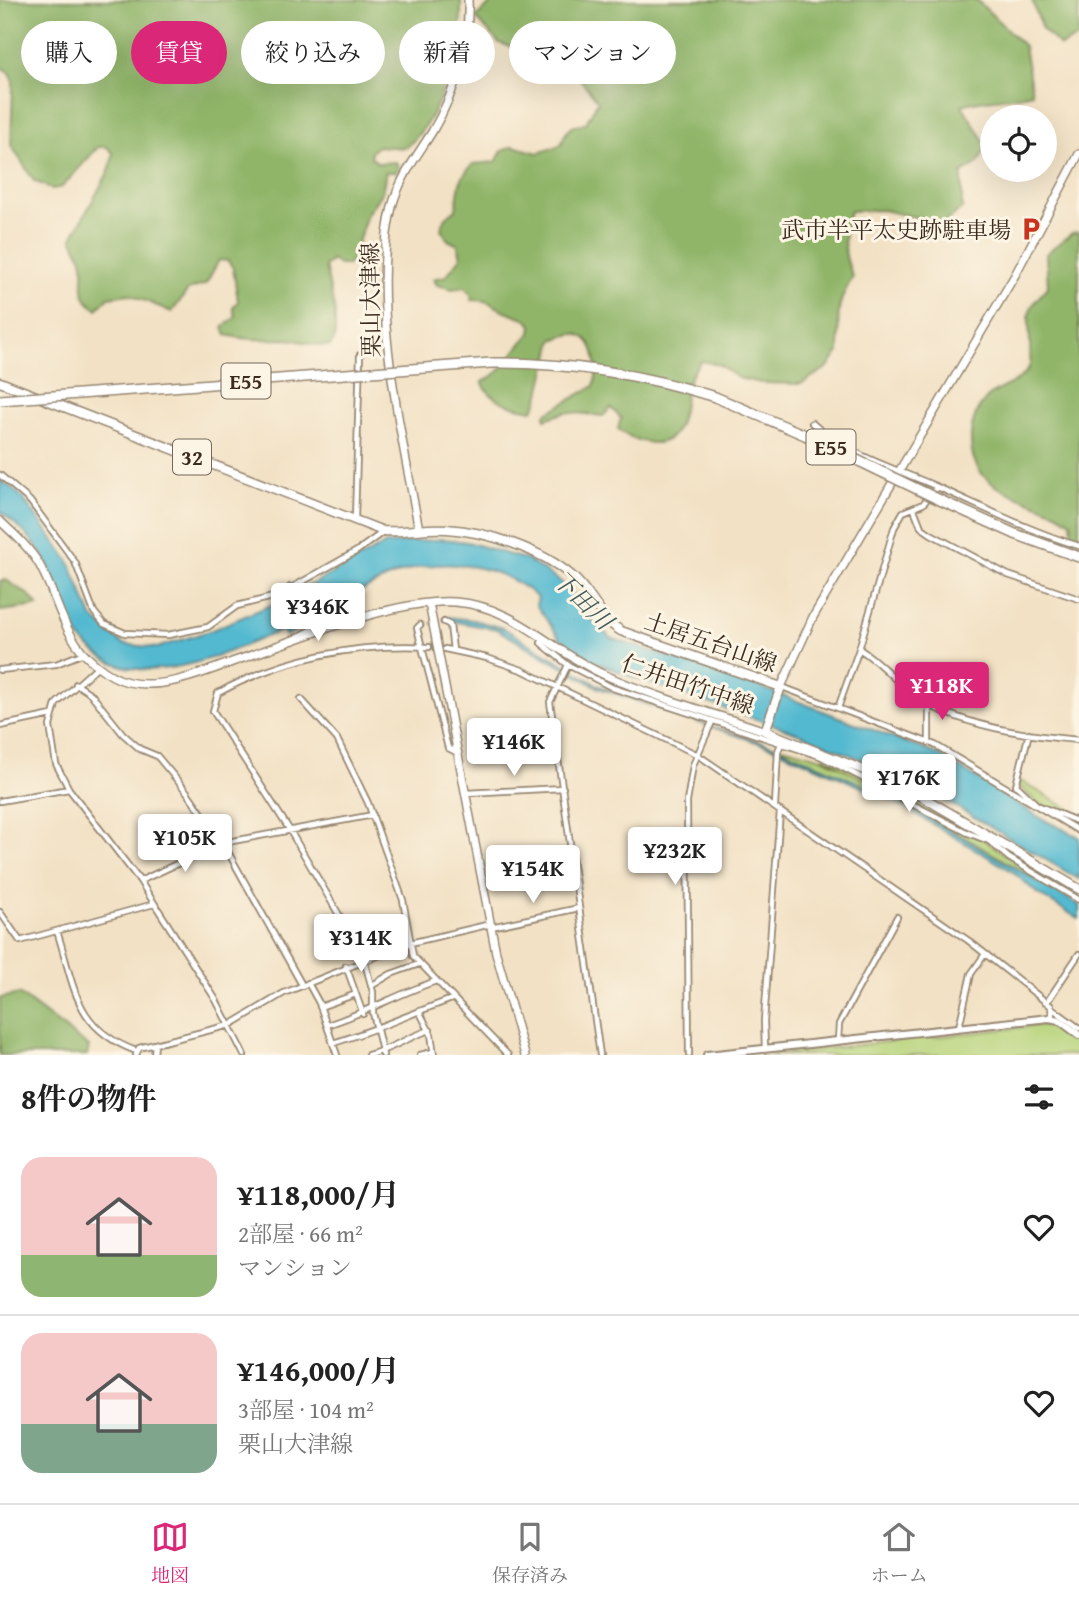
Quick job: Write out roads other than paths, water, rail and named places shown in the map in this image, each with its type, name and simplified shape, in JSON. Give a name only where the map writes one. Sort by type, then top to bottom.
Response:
[{"type":"highway","name":"E55","points":[[0,400],[491,363],[589,368],[654,379],[715,397],[795,430],[1015,534],[1079,557]]},
{"type":"main road","name":"栗山大津線","points":[[419,530],[392,380],[384,254],[399,184],[433,129],[455,84],[466,42],[468,0]]},
{"type":"main road","name":"仁井田竹中線","points":[[781,687],[813,617],[1015,275],[1079,154]]},
{"type":"main road","name":"土居五台山線","points":[[0,382],[383,531],[447,529],[471,533],[529,551],[575,579],[587,590],[603,617],[621,631],[781,687],[766,729]]},
{"type":"main road","name":"仁井田竹中線","points":[[0,521],[38,563],[68,633],[98,666],[128,682],[162,683],[185,679],[348,622],[429,603],[455,602],[496,611],[524,623],[604,675],[766,729]]},
{"type":"main road","points":[[429,603],[491,926],[526,1055]]},
{"type":"main road","points":[[766,729],[820,754],[904,786],[1079,889]]},
{"type":"street","points":[[355,519],[360,355]]},
{"type":"street","points":[[812,423],[827,437],[900,472],[1019,525],[1079,546]]},
{"type":"street","points":[[0,475],[30,501],[66,550],[80,573],[94,612],[113,629],[150,636],[193,632],[219,622],[237,606],[277,596],[358,551],[383,531]]},
{"type":"street","points":[[838,708],[859,649],[894,528],[903,512],[923,504],[937,487]]},
{"type":"street","points":[[914,509],[921,527],[931,534],[1009,575],[1079,599]]},
{"type":"street","points":[[291,588],[313,627]]},
{"type":"street","points":[[290,642],[298,634],[336,618],[344,618],[348,622]]},
{"type":"street","points":[[444,622],[450,625],[453,650]]},
{"type":"street","points":[[420,625],[417,628],[421,647],[448,748],[459,753]]},
{"type":"street","points":[[544,638],[541,643],[566,668],[612,688],[781,744],[820,754]]},
{"type":"street","points":[[382,1053],[376,1030],[371,986],[363,960],[290,831],[213,711],[218,693],[300,661],[341,650],[380,646],[429,647]]},
{"type":"street","points":[[445,649],[499,661],[698,755],[985,954],[1079,1028]]},
{"type":"street","points":[[859,649],[929,704],[980,722],[1079,740]]},
{"type":"street","points":[[0,670],[56,664],[84,653]]},
{"type":"street","points":[[98,666],[63,695],[51,715],[50,736],[56,764],[69,789],[140,881],[230,1025],[244,1055]]},
{"type":"street","points":[[566,668],[550,702],[600,1055]]},
{"type":"street","points":[[76,684],[91,694],[123,734],[140,748],[157,756],[167,766],[223,843],[257,900],[286,962],[320,1007],[337,1055]]},
{"type":"street","points":[[781,687],[929,743],[1079,831]]},
{"type":"street","points":[[301,699],[337,739],[373,815],[403,900],[410,943],[419,964],[508,1055]]},
{"type":"street","points":[[929,704],[929,743]]},
{"type":"street","points":[[0,726],[51,715]]},
{"type":"street","points":[[689,1055],[687,802],[698,755],[712,722]]},
{"type":"street","points":[[1029,733],[1016,785],[1037,807],[1079,821]]},
{"type":"street","points":[[765,1048],[764,1021],[778,808],[778,751],[781,744]]},
{"type":"street","points":[[466,793],[563,788]]},
{"type":"street","points":[[0,801],[69,789]]},
{"type":"street","points":[[140,881],[223,843],[373,815]]},
{"type":"street","points":[[990,839],[1009,858],[1079,900]]},
{"type":"street","points":[[0,912],[20,941],[154,904]]},
{"type":"street","points":[[57,931],[85,1016],[107,1037],[136,1053],[139,1048],[230,1025],[305,984],[410,943],[579,908]]},
{"type":"street","points":[[839,1037],[839,1024],[897,917]]},
{"type":"street","points":[[959,1027],[971,974],[985,954]]},
{"type":"street","points":[[1047,1002],[1079,954]]},
{"type":"street","points":[[371,986],[391,974],[419,964]]},
{"type":"street","points":[[346,966],[363,1014]]},
{"type":"street","points":[[327,1026],[363,1014],[398,994],[436,981]]},
{"type":"street","points":[[320,1007],[356,994]]},
{"type":"street","points":[[333,1043],[376,1030],[452,999]]},
{"type":"street","points":[[1052,1018],[1054,1009]]},
{"type":"street","points":[[419,1011],[430,1030],[433,1054],[420,1055]]},
{"type":"street","points":[[707,1055],[839,1037],[1052,1018],[1079,1035]]},
{"type":"street","points":[[368,1055],[382,1053],[430,1030]]},
{"type":"street","points":[[153,1055],[155,1044]]},
{"type":"water","name":"下田川","points":[[0,479],[21,496],[69,561],[92,617],[123,644],[157,648],[212,630],[283,600],[386,544],[444,539],[467,542],[527,560],[561,582],[584,605],[591,619],[611,638],[744,681],[939,755],[1044,820],[1079,837],[1079,879],[912,781],[801,734],[634,678],[594,661],[562,641],[536,605],[538,598],[523,586],[507,577],[471,566],[433,565],[397,574],[334,605],[337,609],[286,636],[282,630],[191,664],[160,669],[131,668],[105,659],[81,639],[61,607],[48,567],[38,548],[0,511]]},
{"type":"water","points":[[447,617],[503,628],[600,686],[690,719],[599,688],[496,629],[446,620]]},
{"type":"water","points":[[712,727],[775,746],[894,798],[1079,905],[1079,919],[1038,894],[1012,871],[893,801],[774,748]]},
{"type":"tunnel","points":[[420,625],[444,622]]},
{"type":"place","name":"武市半平太史跡駐車場","points":[[1031,229]]}]
